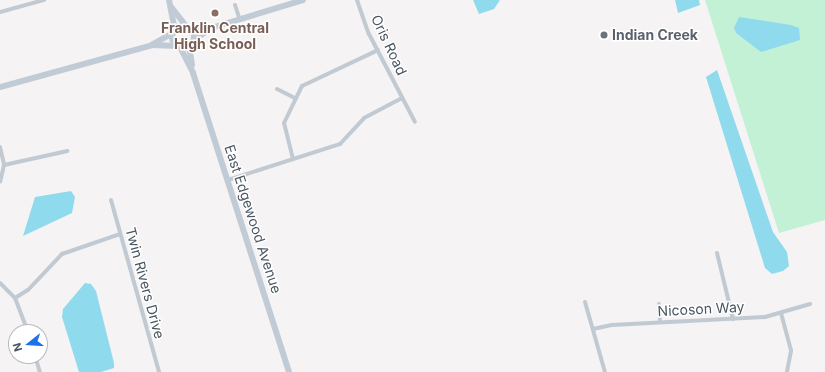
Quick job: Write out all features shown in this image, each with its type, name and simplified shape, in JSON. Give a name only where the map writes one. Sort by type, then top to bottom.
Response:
[{"type":"main road","points":[[0,87],[152,45],[174,31],[188,27],[211,28],[303,0]]},
{"type":"main road","points":[[170,3],[188,27],[191,43],[193,73]]},
{"type":"main road","points":[[170,3],[174,31],[179,47],[193,73]]},
{"type":"main road","points":[[152,45],[179,47],[191,43],[211,28]]},
{"type":"main road","name":"East Edgewood Avenue","points":[[193,73],[289,372]]},
{"type":"street","points":[[0,12],[44,0]]},
{"type":"street","name":"Oris Road","points":[[358,0],[378,50],[415,122]]},
{"type":"street","points":[[235,5],[240,20]]},
{"type":"street","points":[[293,159],[284,127],[295,98],[308,80],[338,70],[378,50]]},
{"type":"street","points":[[277,89],[295,98]]},
{"type":"street","points":[[228,180],[342,143],[364,118],[402,98]]},
{"type":"street","points":[[0,147],[4,165],[0,182]]},
{"type":"street","points":[[4,165],[67,150]]},
{"type":"street","name":"Twin Rivers Drive","points":[[111,200],[159,372]]},
{"type":"street","points":[[15,298],[28,290],[62,254],[120,234]]},
{"type":"street","points":[[717,253],[733,319]]},
{"type":"street","points":[[0,283],[15,298],[25,324]]},
{"type":"street","points":[[584,302],[605,372]]},
{"type":"street","points":[[659,304],[660,322]]},
{"type":"street","name":"Nicoson Way","points":[[593,329],[660,322],[733,319],[781,313],[810,304]]},
{"type":"street","points":[[781,313],[791,350],[787,372]]},
{"type":"green space","points":[[705,0],[825,0],[825,220],[779,233]]},
{"type":"water","points":[[473,0],[500,0],[494,9],[479,14]]},
{"type":"water","points":[[675,0],[699,0],[700,5],[678,13]]},
{"type":"water","points":[[739,17],[791,25],[799,28],[800,40],[761,52],[736,33],[734,28]]},
{"type":"water","points":[[717,70],[773,232],[787,252],[789,266],[783,271],[772,274],[765,268],[706,77]]},
{"type":"water","points":[[71,191],[75,197],[72,213],[23,236],[35,197]]},
{"type":"water","points":[[85,283],[91,284],[96,291],[114,363],[114,368],[101,372],[79,372],[62,317],[63,309]]},
{"type":"place","name":"Franklin Central High School","points":[[215,13]]},
{"type":"place","name":"Indian Creek","points":[[604,35]]}]
